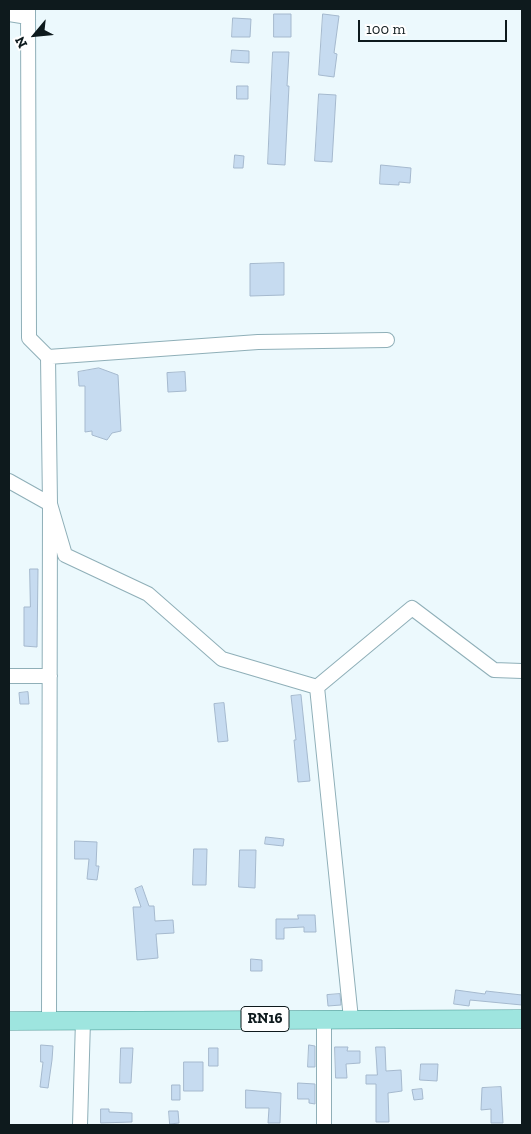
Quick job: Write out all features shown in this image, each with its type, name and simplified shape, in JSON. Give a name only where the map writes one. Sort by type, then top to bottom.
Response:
[{"type":"main road","name":"RN16","points":[[9,1020],[522,1019]]},
{"type":"street","points":[[9,14],[28,13],[30,338],[48,356],[50,504],[49,1020]]},
{"type":"street","points":[[48,356],[258,342],[387,340]]},
{"type":"street","points":[[9,481],[50,504],[65,555],[148,594],[222,659],[317,687]]},
{"type":"street","points":[[317,687],[412,608],[494,670],[522,671]]},
{"type":"street","points":[[9,676],[50,676]]},
{"type":"street","points":[[317,687],[351,1019]]},
{"type":"street","points":[[324,1019],[324,1125]]},
{"type":"street","points":[[80,1125],[83,1020]]},
{"type":"building","points":[[274,14],[291,14],[291,37],[274,37]]},
{"type":"building","points":[[323,14],[339,16],[334,53],[337,54],[334,77],[319,75]]},
{"type":"building","points":[[233,18],[251,19],[250,37],[232,37]]},
{"type":"building","points":[[232,50],[249,51],[249,63],[231,62]]},
{"type":"building","points":[[273,52],[289,52],[285,165],[268,164]]},
{"type":"building","points":[[237,86],[248,86],[248,99],[237,99]]},
{"type":"building","points":[[319,94],[336,95],[332,162],[315,161]]},
{"type":"building","points":[[235,155],[244,156],[243,168],[234,168]]},
{"type":"building","points":[[381,165],[411,168],[410,183],[399,182],[399,185],[380,184]]},
{"type":"building","points":[[284,263],[284,295],[250,296],[250,264]]},
{"type":"building","points":[[99,368],[118,375],[121,431],[112,433],[107,440],[92,435],[92,431],[85,432],[85,386],[79,386],[78,372]]},
{"type":"building","points":[[185,372],[186,391],[168,392],[167,373]]},
{"type":"building","points":[[30,569],[38,569],[37,647],[24,646],[24,607],[30,607]]},
{"type":"building","points":[[28,692],[29,704],[20,704],[19,693]]},
{"type":"building","points":[[301,695],[310,781],[298,782],[291,696]]},
{"type":"building","points":[[224,703],[228,741],[218,742],[214,704]]},
{"type":"building","points":[[266,837],[284,839],[283,846],[265,844]]},
{"type":"building","points":[[75,841],[97,842],[96,866],[99,866],[97,880],[87,879],[89,859],[75,859]]},
{"type":"building","points":[[194,849],[207,849],[206,885],[193,885]]},
{"type":"building","points":[[240,850],[256,850],[255,888],[239,887]]},
{"type":"building","points":[[142,886],[149,906],[154,906],[155,921],[173,920],[174,933],[156,934],[158,958],[137,960],[133,907],[141,907],[135,889]]},
{"type":"building","points":[[298,915],[315,915],[316,932],[304,932],[304,927],[284,928],[284,939],[276,939],[276,919],[298,919]]},
{"type":"building","points":[[251,959],[262,960],[262,971],[251,971]]},
{"type":"building","points":[[456,990],[485,994],[486,991],[522,995],[522,1005],[470,1000],[469,1006],[454,1004]]},
{"type":"building","points":[[340,994],[341,1005],[328,1006],[327,995]]},
{"type":"building","points":[[41,1045],[53,1046],[48,1088],[40,1087],[43,1062],[41,1062]]},
{"type":"building","points":[[309,1045],[315,1046],[315,1067],[308,1067]]},
{"type":"building","points":[[335,1047],[348,1047],[347,1051],[360,1051],[360,1063],[346,1064],[347,1078],[336,1078]]},
{"type":"building","points":[[376,1047],[385,1047],[386,1071],[401,1070],[402,1091],[388,1093],[389,1122],[376,1122],[376,1084],[366,1084],[366,1075],[377,1075]]},
{"type":"building","points":[[121,1048],[133,1048],[131,1083],[120,1083]]},
{"type":"building","points":[[209,1048],[218,1048],[218,1066],[209,1066]]},
{"type":"building","points":[[184,1062],[203,1062],[203,1091],[184,1091]]},
{"type":"building","points":[[421,1064],[438,1064],[437,1081],[420,1080]]},
{"type":"building","points":[[298,1083],[315,1084],[315,1104],[309,1103],[309,1099],[298,1099]]},
{"type":"building","points":[[172,1085],[180,1085],[180,1100],[172,1100]]},
{"type":"building","points":[[501,1087],[503,1123],[491,1123],[491,1109],[481,1110],[482,1088]]},
{"type":"building","points":[[422,1089],[423,1099],[414,1100],[412,1090]]},
{"type":"building","points":[[246,1090],[281,1093],[280,1123],[268,1123],[269,1108],[246,1108]]},
{"type":"building","points":[[101,1109],[109,1109],[109,1112],[132,1113],[132,1122],[101,1123]]},
{"type":"building","points":[[169,1111],[178,1111],[179,1123],[170,1124]]}]
